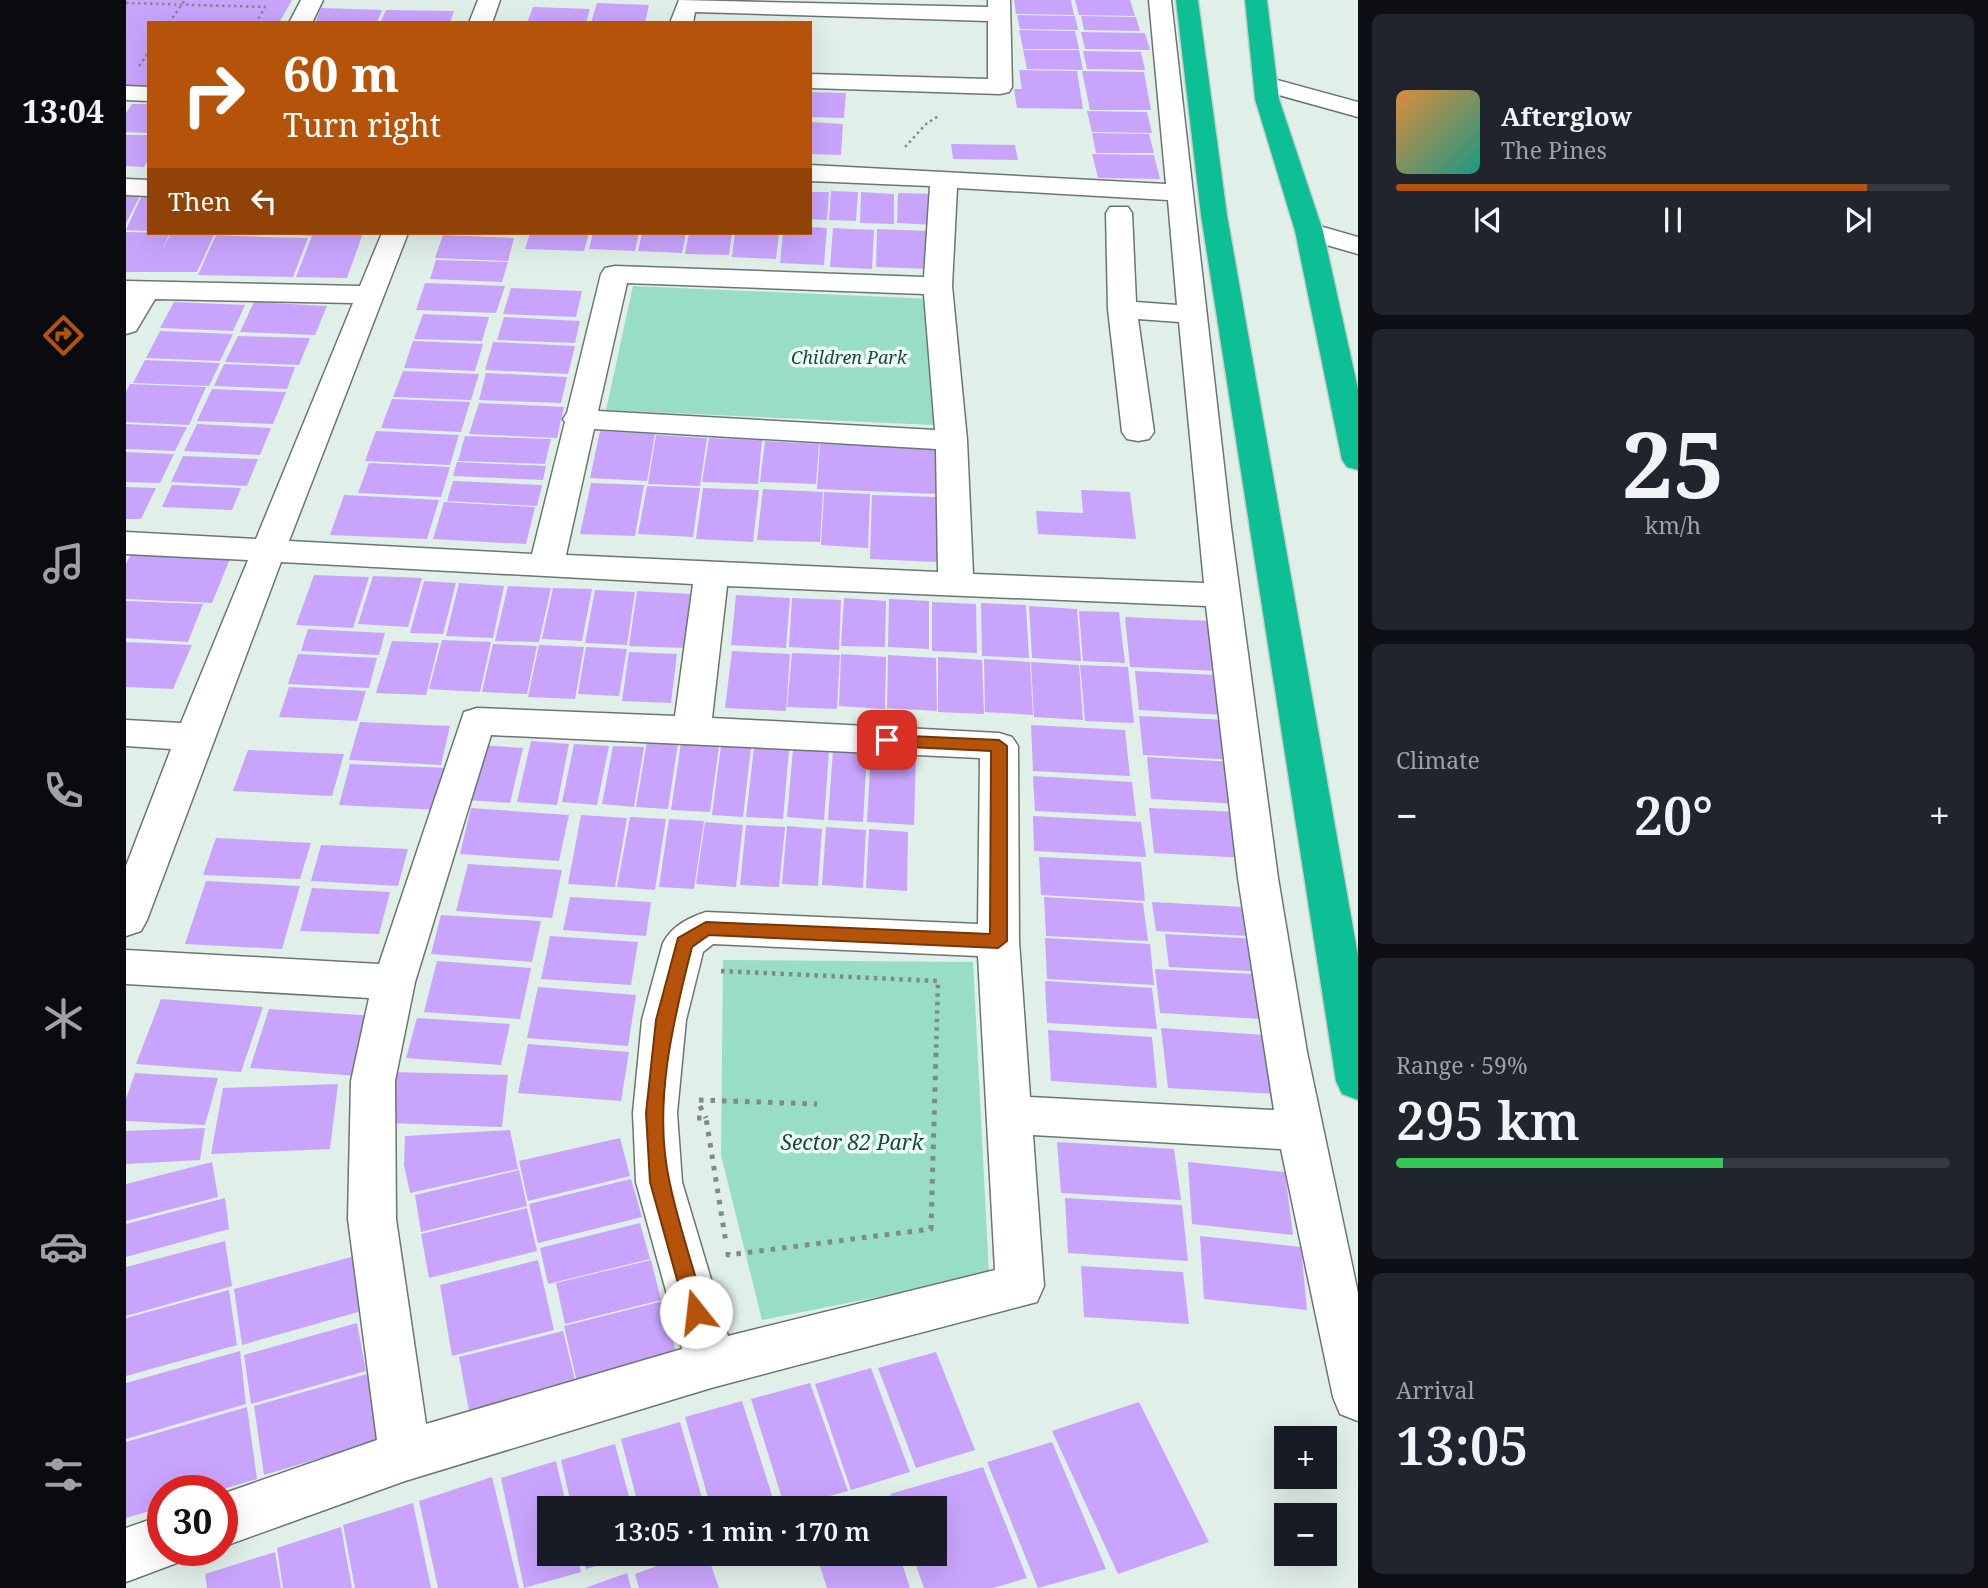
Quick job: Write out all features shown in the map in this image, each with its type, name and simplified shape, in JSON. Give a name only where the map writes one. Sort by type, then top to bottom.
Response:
[{"type":"highway","points":[[1187,0],[1214,215],[1358,1081]]},
{"type":"highway","points":[[1256,0],[1266,85],[1309,231],[1358,460]]},
{"type":"street","points":[[301,21],[312,0]]},
{"type":"street","points":[[481,21],[489,0]]},
{"type":"street","points":[[1160,0],[1222,595],[1272,974],[1333,1301],[1358,1397]]},
{"type":"street","points":[[682,21],[686,5],[1000,7],[1000,87],[812,81]]},
{"type":"street","points":[[1266,85],[1358,110]]},
{"type":"street","points":[[126,93],[147,94]]},
{"type":"street","points":[[812,173],[1182,193]]},
{"type":"street","points":[[944,179],[938,286],[951,440],[956,586]]},
{"type":"street","points":[[126,187],[147,188]]},
{"type":"street","points":[[1119,213],[1122,309],[1138,432]]},
{"type":"street","points":[[1309,231],[1358,246]]},
{"type":"street","points":[[126,920],[194,737],[394,235]]},
{"type":"street","points":[[547,563],[615,274],[938,286]]},
{"type":"street","points":[[126,325],[136,290],[370,295]]},
{"type":"street","points":[[1122,309],[1194,315]]},
{"type":"street","points":[[579,419],[951,440]]},
{"type":"street","points":[[126,542],[956,586],[1222,595]]},
{"type":"street","points":[[692,730],[711,574]]},
{"type":"street","points":[[238,1515],[405,1456],[711,1364],[1020,1286],[998,941],[999,746],[477,722],[394,982],[373,1081],[372,1219],[405,1456]]},
{"type":"street","points":[[126,733],[194,737]]},
{"type":"street","points":[[711,1364],[659,1182],[655,1113],[664,1020],[684,943],[706,928],[998,941]]},
{"type":"street","points":[[126,967],[394,982]]},
{"type":"street","points":[[1011,1115],[1300,1131]]},
{"type":"street","points":[[126,1555],[147,1548]]},
{"type":"path","points":[[170,21],[185,0]]},
{"type":"path","points":[[126,3],[265,7],[257,21]]},
{"type":"path","points":[[842,174],[894,159],[926,124],[944,112]]},
{"type":"path","points":[[698,1087],[697,1100],[706,1118],[728,1255],[931,1229],[939,981],[709,971]]},
{"type":"path","points":[[697,1100],[817,1104]]},
{"type":"path","points":[[655,1113],[706,1118]]},
{"type":"green space","name":"Children Park","points":[[633,286],[933,299],[933,425],[606,410]]},
{"type":"green space","name":"Sector 82 Park","points":[[723,960],[973,962],[989,1275],[762,1320],[721,1155]]},
{"type":"building","points":[[126,0],[292,0],[280,21],[147,21],[147,87],[126,86]]},
{"type":"building","points":[[1014,0],[1071,0],[1074,15],[1016,14]]},
{"type":"building","points":[[1075,0],[1130,0],[1135,16],[1079,15]]},
{"type":"building","points":[[597,3],[649,5],[645,21],[592,21]]},
{"type":"building","points":[[533,7],[590,9],[587,21],[528,21]]},
{"type":"building","points":[[321,8],[382,10],[378,21],[316,21]]},
{"type":"building","points":[[386,10],[454,11],[451,21],[381,21]]},
{"type":"building","points":[[1017,15],[1075,16],[1078,30],[1020,29]]},
{"type":"building","points":[[1081,16],[1136,17],[1140,31],[1084,30]]},
{"type":"building","points":[[1019,30],[1075,31],[1079,49],[1023,49]]},
{"type":"building","points":[[1081,32],[1145,33],[1150,50],[1085,49]]},
{"type":"building","points":[[1023,50],[1079,50],[1083,70],[1027,69]]},
{"type":"building","points":[[1083,51],[1141,52],[1145,70],[1087,69]]},
{"type":"building","points":[[1019,70],[1077,71],[1083,109],[1017,108],[1014,89],[1022,89]]},
{"type":"building","points":[[1082,71],[1144,72],[1151,110],[1090,110]]},
{"type":"building","points":[[812,92],[846,93],[844,118],[812,117]]},
{"type":"building","points":[[132,104],[147,104],[147,133],[126,132],[126,113]]},
{"type":"building","points":[[1087,111],[1147,112],[1152,133],[1092,132]]},
{"type":"building","points":[[812,122],[843,124],[841,155],[812,154]]},
{"type":"building","points":[[1092,133],[1149,134],[1154,153],[1096,153]]},
{"type":"building","points":[[126,135],[147,135],[147,162],[144,167],[126,166]]},
{"type":"building","points":[[951,144],[1015,145],[1018,160],[953,159]]},
{"type":"building","points":[[1092,154],[1154,155],[1160,179],[1098,178]]},
{"type":"building","points":[[831,191],[858,192],[856,221],[829,220]]},
{"type":"building","points":[[812,192],[829,192],[827,220],[812,219]]},
{"type":"building","points":[[861,192],[894,194],[894,224],[860,223]]},
{"type":"building","points":[[898,193],[937,194],[937,225],[897,223]]},
{"type":"building","points":[[126,195],[140,196],[126,223]]},
{"type":"building","points":[[142,195],[147,195],[147,231],[126,230]]},
{"type":"building","points":[[812,227],[827,228],[824,265],[780,263],[783,235],[812,235]]},
{"type":"building","points":[[833,228],[874,230],[872,269],[830,267]]},
{"type":"building","points":[[877,229],[929,231],[929,269],[876,267]]},
{"type":"building","points":[[126,232],[169,235],[161,252],[170,235],[214,235],[197,272],[126,272]]},
{"type":"building","points":[[216,235],[308,238],[293,277],[198,275]]},
{"type":"building","points":[[292,235],[362,235],[347,278],[296,277],[312,236]]},
{"type":"building","points":[[443,235],[514,238],[508,261],[435,258]]},
{"type":"building","points":[[529,235],[588,235],[584,251],[525,249]]},
{"type":"building","points":[[592,235],[639,235],[635,251],[589,249]]},
{"type":"building","points":[[642,235],[686,235],[682,253],[638,251]]},
{"type":"building","points":[[689,235],[732,235],[729,255],[685,254]]},
{"type":"building","points":[[735,235],[779,235],[776,259],[732,257]]},
{"type":"building","points":[[436,260],[508,262],[502,282],[430,279]]},
{"type":"building","points":[[425,283],[505,286],[496,313],[416,310]]},
{"type":"building","points":[[511,288],[582,291],[576,317],[503,314]]},
{"type":"building","points":[[174,302],[245,305],[233,331],[160,328]]},
{"type":"building","points":[[254,302],[327,306],[315,335],[240,332]]},
{"type":"building","points":[[423,314],[489,317],[482,341],[414,339]]},
{"type":"building","points":[[504,317],[580,321],[575,343],[497,340]]},
{"type":"building","points":[[160,331],[233,334],[220,361],[146,358]]},
{"type":"building","points":[[238,336],[310,338],[299,365],[225,362]]},
{"type":"building","points":[[413,341],[483,344],[475,371],[404,368]]},
{"type":"building","points":[[493,342],[575,346],[568,374],[485,370]]},
{"type":"building","points":[[145,360],[220,363],[209,386],[133,383]]},
{"type":"building","points":[[224,364],[295,367],[287,389],[214,386]]},
{"type":"building","points":[[403,371],[479,374],[471,400],[393,397]]},
{"type":"building","points":[[486,373],[567,377],[561,403],[479,400]]},
{"type":"building","points":[[130,384],[206,387],[189,425],[126,422],[126,392]]},
{"type":"building","points":[[212,389],[286,392],[273,424],[197,421]]},
{"type":"building","points":[[392,399],[470,402],[461,432],[381,428]]},
{"type":"building","points":[[479,403],[564,407],[557,438],[469,434]]},
{"type":"building","points":[[126,424],[187,427],[175,451],[126,449]]},
{"type":"building","points":[[197,424],[271,428],[260,455],[184,451]]},
{"type":"building","points":[[376,431],[459,435],[450,465],[365,461]]},
{"type":"building","points":[[600,431],[655,434],[647,481],[590,478]]},
{"type":"building","points":[[656,435],[707,438],[700,486],[648,484]]},
{"type":"building","points":[[465,436],[551,439],[545,464],[458,461]]},
{"type":"building","points":[[709,438],[762,440],[758,484],[702,482]]},
{"type":"building","points":[[765,441],[819,444],[816,484],[760,482]]},
{"type":"building","points":[[820,444],[937,448],[937,494],[817,489]]},
{"type":"building","points":[[126,452],[174,454],[160,483],[126,482]]},
{"type":"building","points":[[183,456],[258,459],[247,486],[171,482]]},
{"type":"building","points":[[457,462],[546,466],[543,480],[453,476]]},
{"type":"building","points":[[369,463],[450,467],[441,497],[358,493]]},
{"type":"building","points":[[453,481],[542,485],[537,506],[447,501]]},
{"type":"building","points":[[591,483],[644,485],[635,536],[580,534]]},
{"type":"building","points":[[172,485],[241,488],[232,510],[162,507]]},
{"type":"building","points":[[647,486],[700,488],[693,537],[638,534]]},
{"type":"building","points":[[126,487],[156,488],[141,519],[126,519]]},
{"type":"building","points":[[703,488],[759,490],[753,542],[696,539]]},
{"type":"building","points":[[763,489],[823,492],[820,542],[757,540]]},
{"type":"building","points":[[1081,490],[1130,492],[1136,539],[1038,534],[1036,511],[1083,513]]},
{"type":"building","points":[[824,492],[870,494],[868,548],[821,545]]},
{"type":"building","points":[[344,495],[439,500],[427,539],[330,535]]},
{"type":"building","points":[[872,495],[936,497],[937,562],[870,559]]},
{"type":"building","points":[[444,502],[535,507],[526,544],[433,539]]},
{"type":"building","points":[[131,554],[230,559],[212,603],[126,599],[126,564]]},
{"type":"building","points":[[314,575],[369,577],[353,628],[296,625]]},
{"type":"building","points":[[373,576],[422,578],[408,627],[358,624]]},
{"type":"building","points":[[424,581],[456,583],[443,634],[410,633]]},
{"type":"building","points":[[459,583],[504,586],[493,638],[446,636]]},
{"type":"building","points":[[508,586],[551,588],[539,642],[495,641]]},
{"type":"building","points":[[553,588],[592,589],[582,641],[542,639]]},
{"type":"building","points":[[595,590],[635,592],[627,645],[585,643]]},
{"type":"building","points":[[637,591],[692,594],[686,648],[629,646]]},
{"type":"building","points":[[736,595],[790,598],[786,648],[731,645]]},
{"type":"building","points":[[792,598],[841,600],[839,650],[789,647]]},
{"type":"building","points":[[844,598],[886,601],[885,647],[841,646]]},
{"type":"building","points":[[889,599],[929,601],[929,649],[888,647]]},
{"type":"building","points":[[126,601],[203,604],[188,642],[126,638]]},
{"type":"building","points":[[932,602],[976,604],[977,653],[932,651]]},
{"type":"building","points":[[981,603],[1026,605],[1029,658],[982,656]]},
{"type":"building","points":[[1029,606],[1077,609],[1081,661],[1032,658]]},
{"type":"building","points":[[1079,611],[1119,612],[1125,663],[1083,661]]},
{"type":"building","points":[[1125,617],[1210,621],[1219,671],[1130,667]]},
{"type":"building","points":[[308,629],[385,633],[379,655],[301,651]]},
{"type":"building","points":[[442,640],[491,642],[480,692],[429,689]]},
{"type":"building","points":[[392,641],[439,643],[426,695],[376,693]]},
{"type":"building","points":[[126,642],[192,645],[173,689],[126,687]]},
{"type":"building","points":[[493,644],[537,646],[527,694],[482,692]]},
{"type":"building","points":[[539,645],[584,647],[575,699],[528,697]]},
{"type":"building","points":[[586,647],[627,649],[619,696],[578,694]]},
{"type":"building","points":[[732,651],[790,654],[786,711],[725,708]]},
{"type":"building","points":[[629,652],[677,654],[671,703],[622,701]]},
{"type":"building","points":[[792,653],[840,655],[837,709],[787,707]]},
{"type":"building","points":[[298,654],[377,658],[369,688],[288,684]]},
{"type":"building","points":[[841,654],[886,657],[885,709],[839,706]]},
{"type":"building","points":[[888,655],[936,658],[937,711],[887,708]]},
{"type":"building","points":[[938,657],[982,660],[984,714],[938,712]]},
{"type":"building","points":[[984,659],[1030,662],[1033,715],[985,712]]},
{"type":"building","points":[[1031,662],[1079,665],[1083,720],[1034,717]]},
{"type":"building","points":[[1080,665],[1128,667],[1134,723],[1085,721]]},
{"type":"building","points":[[1135,671],[1217,675],[1224,715],[1139,710]]},
{"type":"building","points":[[289,687],[366,691],[357,721],[279,717]]},
{"type":"building","points":[[1139,716],[1230,720],[1237,760],[1143,755]]},
{"type":"building","points":[[360,722],[450,726],[441,765],[349,760]]},
{"type":"building","points":[[1031,725],[1125,730],[1130,776],[1033,771]]},
{"type":"building","points":[[531,741],[569,744],[557,805],[517,802]]},
{"type":"building","points":[[647,742],[678,744],[668,809],[636,807]]},
{"type":"building","points":[[681,743],[719,746],[710,812],[671,810]]},
{"type":"building","points":[[574,744],[609,746],[597,805],[562,802]]},
{"type":"building","points":[[481,745],[523,748],[510,803],[467,800]]},
{"type":"building","points":[[613,746],[644,747],[634,807],[602,804]]},
{"type":"building","points":[[721,746],[751,748],[743,817],[712,815]]},
{"type":"building","points":[[754,748],[789,750],[783,819],[746,817]]},
{"type":"building","points":[[248,750],[344,754],[332,796],[233,791]]},
{"type":"building","points":[[793,750],[829,752],[824,820],[787,817]]},
{"type":"building","points":[[833,750],[867,752],[863,822],[828,820]]},
{"type":"building","points":[[871,752],[916,756],[914,825],[867,822]]},
{"type":"building","points":[[1147,757],[1234,762],[1241,804],[1151,799]]},
{"type":"building","points":[[350,764],[449,768],[440,810],[339,805]]},
{"type":"building","points":[[1033,776],[1132,782],[1136,816],[1035,811]]},
{"type":"building","points":[[471,808],[569,815],[559,861],[460,854]]},
{"type":"building","points":[[1149,808],[1240,812],[1247,858],[1154,853]]},
{"type":"building","points":[[581,815],[627,818],[615,887],[568,884]]},
{"type":"building","points":[[1033,816],[1141,822],[1146,857],[1034,851]]},
{"type":"building","points":[[630,817],[666,819],[655,890],[617,887]]},
{"type":"building","points":[[669,819],[704,821],[694,889],[659,887]]},
{"type":"building","points":[[705,822],[743,825],[736,887],[696,884]]},
{"type":"building","points":[[746,825],[785,827],[779,887],[740,885]]},
{"type":"building","points":[[787,826],[822,829],[818,886],[782,884]]},
{"type":"building","points":[[826,827],[866,830],[863,888],[822,885]]},
{"type":"building","points":[[869,829],[908,832],[907,891],[866,888]]},
{"type":"building","points":[[216,838],[311,843],[300,879],[203,875]]},
{"type":"building","points":[[321,845],[408,849],[398,886],[311,881]]},
{"type":"building","points":[[1039,857],[1141,862],[1145,901],[1041,895]]},
{"type":"building","points":[[468,864],[562,870],[552,918],[456,911]]},
{"type":"building","points":[[206,881],[300,886],[282,949],[185,944]]},
{"type":"building","points":[[312,888],[390,892],[379,934],[300,931]]},
{"type":"building","points":[[570,897],[651,902],[646,936],[563,930]]},
{"type":"building","points":[[1044,897],[1143,903],[1148,941],[1046,936]]},
{"type":"building","points":[[1152,902],[1262,908],[1267,937],[1156,931]]},
{"type":"building","points":[[441,915],[541,921],[532,962],[431,954]]},
{"type":"building","points":[[1165,934],[1260,939],[1266,972],[1169,967]]},
{"type":"building","points":[[550,936],[638,942],[631,985],[541,979]]},
{"type":"building","points":[[1045,938],[1150,944],[1154,985],[1047,979]]},
{"type":"building","points":[[437,961],[531,968],[520,1019],[424,1012]]},
{"type":"building","points":[[1155,969],[1254,974],[1261,1019],[1160,1013]]},
{"type":"building","points":[[1045,981],[1152,988],[1157,1029],[1047,1023]]},
{"type":"building","points":[[538,987],[636,995],[628,1046],[527,1038]]},
{"type":"building","points":[[161,999],[263,1007],[241,1072],[136,1064]]},
{"type":"building","points":[[269,1009],[376,1016],[359,1076],[250,1068]]},
{"type":"building","points":[[417,1018],[510,1024],[501,1065],[406,1058]]},
{"type":"building","points":[[1161,1028],[1265,1035],[1275,1094],[1168,1088]]},
{"type":"building","points":[[1048,1030],[1152,1037],[1157,1088],[1051,1081]]},
{"type":"building","points":[[528,1044],[629,1052],[621,1101],[518,1093]]},
{"type":"building","points":[[391,1072],[508,1075],[502,1127],[388,1123]]},
{"type":"building","points":[[135,1073],[218,1078],[205,1125],[126,1121],[126,1099]]},
{"type":"building","points":[[338,1084],[330,1149],[211,1154],[223,1088]]},
{"type":"building","points":[[205,1128],[200,1160],[126,1164],[126,1131]]},
{"type":"building","points":[[510,1130],[518,1169],[410,1193],[404,1165],[405,1136]]},
{"type":"building","points":[[620,1138],[630,1176],[528,1201],[519,1161]]},
{"type":"building","points":[[1057,1142],[1174,1149],[1181,1200],[1061,1193]]},
{"type":"building","points":[[212,1162],[218,1197],[126,1221],[126,1184]]},
{"type":"building","points":[[1188,1162],[1285,1172],[1293,1235],[1192,1224]]},
{"type":"building","points":[[519,1170],[527,1206],[421,1232],[415,1195]]},
{"type":"building","points":[[631,1179],[642,1217],[538,1243],[529,1204]]},
{"type":"building","points":[[225,1198],[229,1229],[126,1257],[126,1224]]},
{"type":"building","points":[[1065,1198],[1182,1205],[1188,1261],[1068,1253]]},
{"type":"building","points":[[527,1208],[537,1251],[429,1278],[421,1234]]},
{"type":"building","points":[[640,1223],[650,1259],[548,1284],[540,1248]]},
{"type":"building","points":[[1200,1236],[1301,1247],[1307,1310],[1204,1299]]},
{"type":"building","points":[[225,1241],[232,1286],[126,1316],[126,1267]]},
{"type":"building","points":[[355,1256],[365,1310],[242,1345],[234,1289]]},
{"type":"building","points":[[538,1260],[554,1330],[452,1356],[440,1285]]},
{"type":"building","points":[[651,1260],[661,1300],[565,1324],[556,1283]]},
{"type":"building","points":[[1081,1266],[1183,1272],[1189,1324],[1084,1317]]},
{"type":"building","points":[[229,1290],[237,1345],[126,1376],[126,1318]]},
{"type":"building","points":[[663,1301],[677,1356],[577,1382],[564,1326]]},
{"type":"building","points":[[357,1323],[366,1371],[251,1404],[244,1355]]},
{"type":"building","points":[[563,1331],[577,1388],[470,1416],[459,1357]]},
{"type":"building","points":[[240,1351],[246,1404],[126,1439],[126,1383]]},
{"type":"building","points":[[936,1352],[975,1450],[916,1468],[878,1368]]},
{"type":"building","points":[[871,1368],[910,1472],[851,1490],[815,1384]]},
{"type":"building","points":[[367,1374],[379,1441],[264,1475],[254,1406]]},
{"type":"building","points":[[810,1383],[848,1491],[829,1496],[781,1496],[751,1399]]},
{"type":"building","points":[[742,1401],[772,1496],[708,1496],[685,1417]]},
{"type":"building","points":[[1139,1402],[1209,1542],[1118,1574],[1052,1431]]},
{"type":"building","points":[[247,1407],[257,1479],[238,1485],[238,1475],[147,1475],[147,1512],[126,1518],[126,1442]]},
{"type":"building","points":[[680,1422],[702,1496],[636,1496],[621,1439]]},
{"type":"building","points":[[1052,1442],[1106,1569],[1038,1588],[987,1462]]},
{"type":"building","points":[[615,1444],[629,1496],[569,1496],[561,1460]]},
{"type":"building","points":[[556,1461],[564,1496],[537,1496],[537,1566],[580,1566],[581,1572],[524,1588],[501,1478]]},
{"type":"building","points":[[983,1467],[1027,1578],[993,1588],[924,1588],[916,1566],[947,1566],[947,1496],[890,1494]]},
{"type":"building","points":[[492,1477],[519,1588],[438,1588],[419,1501]]},
{"type":"building","points":[[413,1503],[431,1588],[355,1588],[343,1525]]},
{"type":"building","points":[[341,1527],[352,1588],[283,1588],[277,1548]]},
{"type":"building","points":[[275,1552],[281,1588],[207,1588],[205,1574],[238,1566],[238,1564]]},
{"type":"building","points":[[657,1566],[711,1566],[719,1588],[639,1588],[635,1574]]},
{"type":"building","points":[[820,1566],[903,1566],[910,1588],[827,1588]]},
{"type":"building","points":[[627,1573],[631,1588],[585,1588]]},
{"type":"route","points":[[696,1312],[659,1182],[655,1113],[664,1020],[684,943],[706,928],[998,941],[999,746],[887,740]]}]
